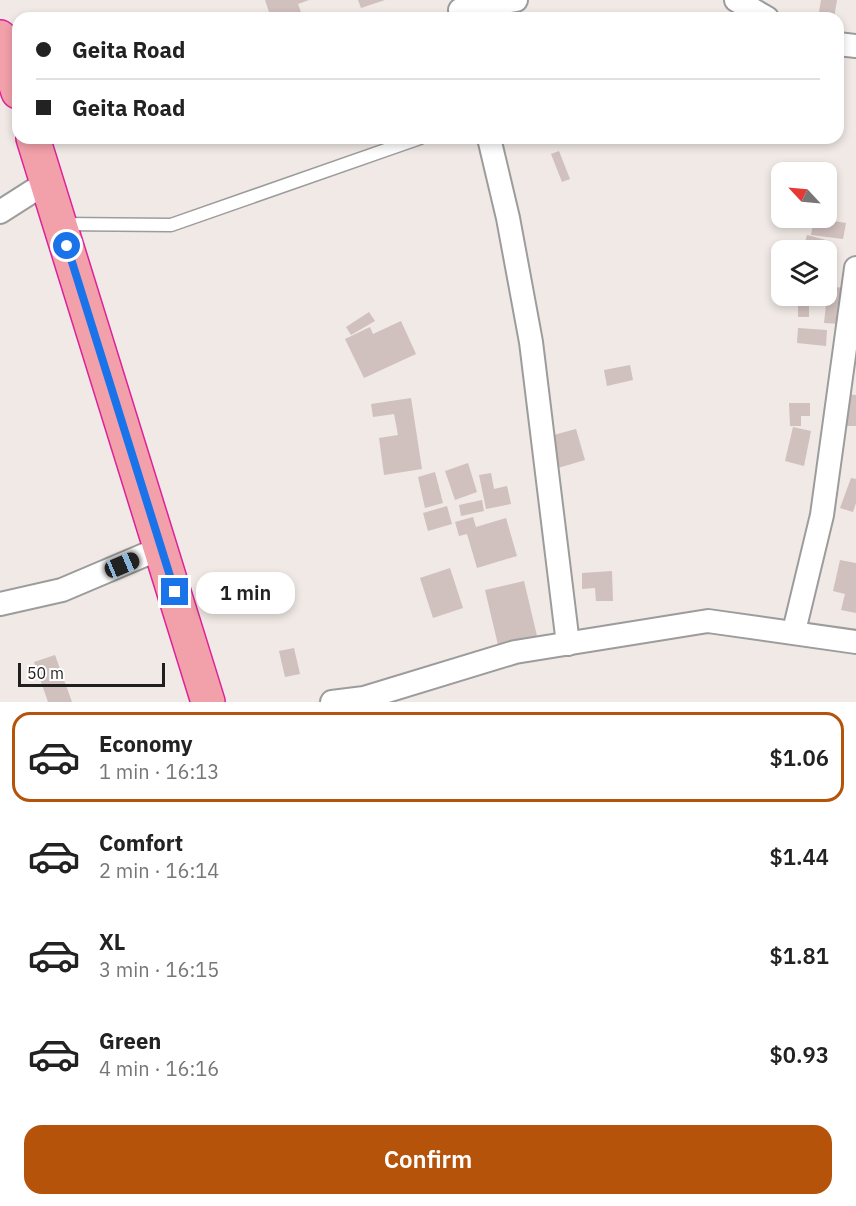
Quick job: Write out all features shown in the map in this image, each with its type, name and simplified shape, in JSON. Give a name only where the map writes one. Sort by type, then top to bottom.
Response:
[{"type":"highway","points":[[0,37],[12,74]]},
{"type":"highway","points":[[35,144],[208,702]]},
{"type":"street","points":[[460,10],[516,0]]},
{"type":"street","points":[[736,0],[757,12]]},
{"type":"street","points":[[490,144],[508,218],[531,342],[568,644]]},
{"type":"street","points":[[0,212],[46,182]]},
{"type":"street","points":[[794,631],[822,515],[856,268]]},
{"type":"street","points":[[0,604],[62,590],[161,548]]},
{"type":"street","points":[[332,702],[364,698],[515,652],[708,621],[794,631],[856,642]]},
{"type":"lane","points":[[60,224],[171,225],[403,144]]},
{"type":"building","points":[[265,0],[309,0],[298,4],[301,12],[269,12]]},
{"type":"building","points":[[358,0],[385,0],[361,8]]},
{"type":"building","points":[[821,0],[837,0],[835,12],[819,12]]},
{"type":"building","points":[[559,151],[570,179],[562,182],[551,154]]},
{"type":"building","points":[[837,222],[846,223],[843,239],[811,235],[812,228],[837,228]]},
{"type":"building","points":[[807,235],[826,240],[806,240]]},
{"type":"building","points":[[837,287],[844,288],[840,324],[824,323],[826,306],[837,306]]},
{"type":"building","points":[[798,306],[809,306],[809,317],[798,317]]},
{"type":"building","points":[[369,312],[375,321],[351,335],[346,327]]},
{"type":"building","points":[[401,321],[416,354],[364,378],[345,339],[370,327],[373,334]]},
{"type":"building","points":[[798,328],[827,330],[826,346],[797,343]]},
{"type":"building","points":[[630,365],[633,380],[607,386],[604,370]]},
{"type":"building","points":[[845,394],[856,395],[856,426],[844,426]]},
{"type":"building","points":[[411,398],[422,469],[384,475],[379,438],[398,435],[394,414],[373,417],[371,404]]},
{"type":"building","points":[[789,403],[810,403],[810,416],[801,416],[801,426],[790,426]]},
{"type":"building","points":[[793,427],[811,431],[804,466],[785,461]]},
{"type":"building","points":[[576,429],[585,460],[558,468],[550,436]]},
{"type":"building","points":[[468,463],[477,492],[455,500],[445,471]]},
{"type":"building","points":[[435,472],[443,503],[425,508],[418,477]]},
{"type":"building","points":[[491,473],[494,489],[507,486],[511,504],[486,509],[479,475]]},
{"type":"building","points":[[851,478],[856,479],[856,503],[853,512],[840,508]]},
{"type":"building","points":[[482,500],[484,511],[461,516],[459,505]]},
{"type":"building","points":[[447,506],[452,524],[428,531],[423,513]]},
{"type":"building","points":[[473,517],[476,527],[506,518],[517,556],[477,568],[467,534],[459,536],[455,522]]},
{"type":"building","points":[[840,560],[856,563],[856,613],[841,610],[845,594],[833,591]]},
{"type":"building","points":[[450,568],[463,608],[433,618],[420,578]]},
{"type":"building","points":[[612,571],[613,601],[596,601],[595,588],[582,589],[582,573]]},
{"type":"building","points":[[524,581],[537,636],[498,645],[485,590]]},
{"type":"building","points":[[294,648],[300,674],[285,677],[279,651]]},
{"type":"building","points":[[55,655],[72,702],[48,702],[34,662]]},
{"type":"route","points":[[67,246],[175,592]]}]
